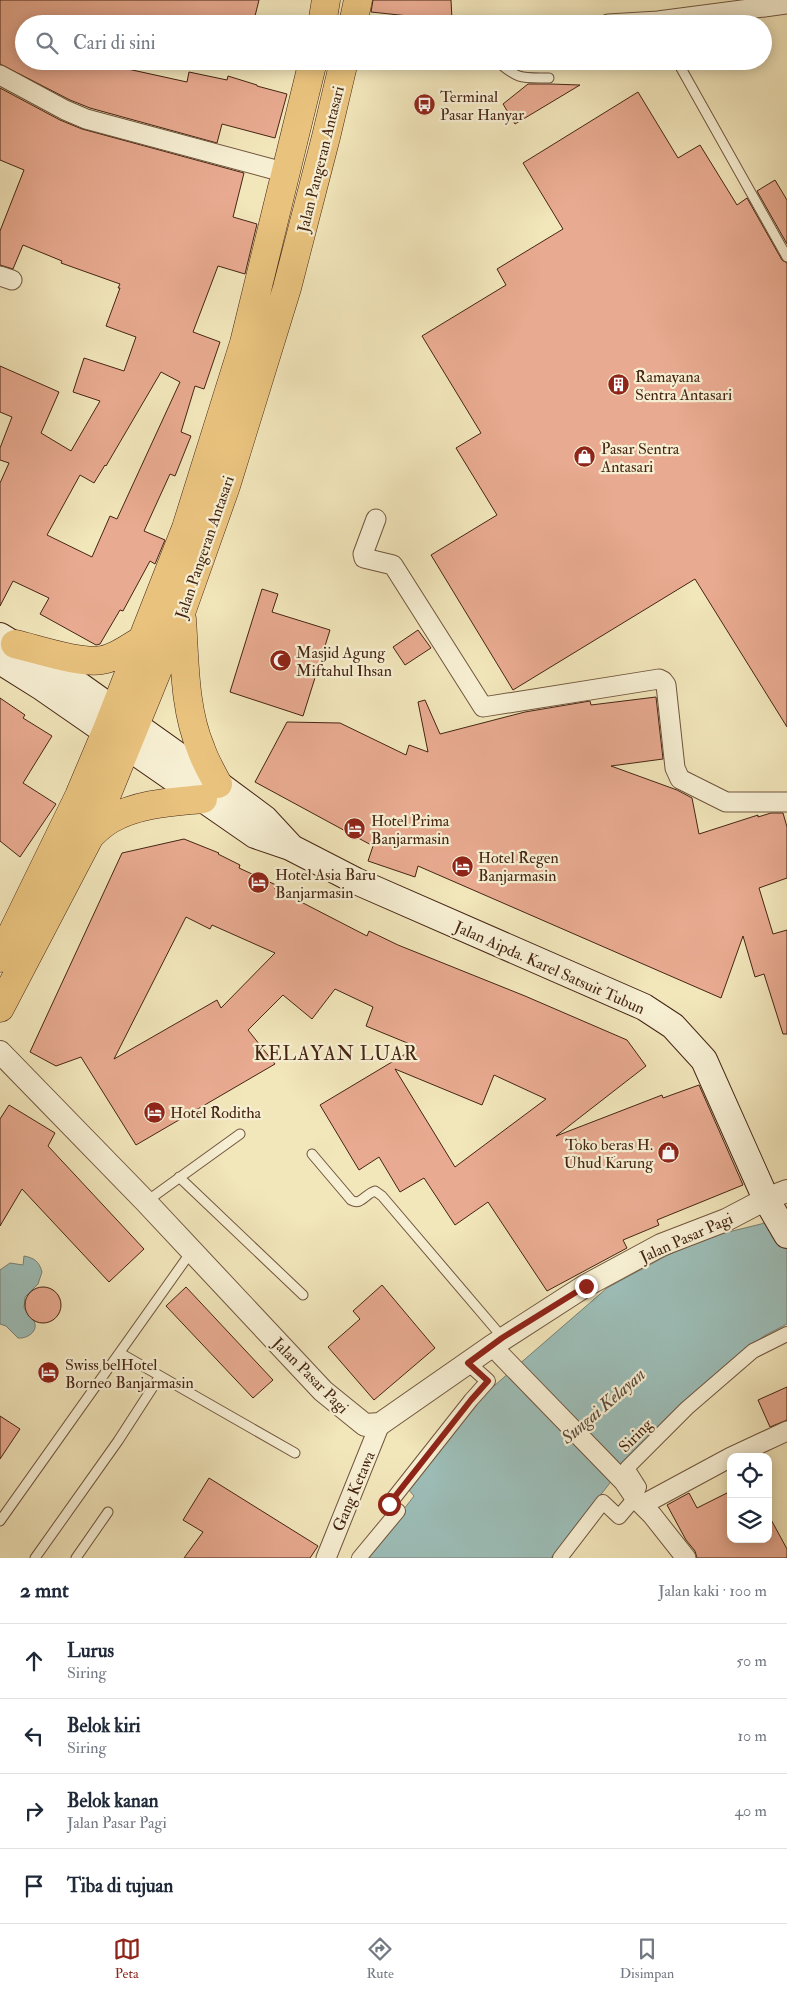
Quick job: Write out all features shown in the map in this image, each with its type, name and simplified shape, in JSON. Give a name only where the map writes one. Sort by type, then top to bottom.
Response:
[{"type":"highway","points":[[324,15],[326,0]]},
{"type":"highway","points":[[354,15],[358,0]]},
{"type":"highway","name":"Jalan Pangeran Antasari","points":[[0,1008],[90,836],[121,728],[140,641],[186,528],[244,343],[311,70]]},
{"type":"highway","name":"Jalan Pangeran Antasari","points":[[0,958],[79,796],[121,728],[182,610],[226,486],[287,288],[342,70]]},
{"type":"highway","points":[[90,836],[111,819],[138,809],[211,792],[191,718],[185,669],[182,610]]},
{"type":"highway","points":[[5,647],[86,660],[102,660],[122,652],[140,641]]},
{"type":"main road","name":"Jalan Aipda. Karel Satsuit Tubun","points":[[5,647],[211,792],[255,835],[290,847],[356,881],[644,1006],[673,1026],[704,1060],[776,1195],[786,1234]]},
{"type":"street","points":[[709,15],[787,4]]},
{"type":"street","points":[[0,76],[86,119],[287,173]]},
{"type":"street","points":[[376,519],[363,554],[364,558],[393,565],[483,707],[659,679],[666,685],[675,768],[680,780],[726,802],[787,802]]},
{"type":"street","name":"Jalan Pasar Pagi","points":[[0,1052],[146,1202],[323,1392],[365,1425],[380,1424],[468,1363],[498,1346],[586,1286],[661,1245],[726,1220],[776,1195]]},
{"type":"street","name":"Siring","points":[[638,1501],[639,1487],[627,1468],[687,1408],[753,1351],[787,1334]]},
{"type":"street","points":[[498,1346],[624,1482],[686,1558]]},
{"type":"street","points":[[358,1558],[398,1511],[389,1504],[488,1381],[468,1363]]},
{"type":"street","name":"Gang Ketawa","points":[[326,1558],[380,1424]]},
{"type":"street","points":[[740,1453],[787,1431]]},
{"type":"street","points":[[560,1558],[603,1502],[619,1517],[638,1501],[727,1459]]},
{"type":"lane","points":[[507,70],[519,78],[549,78]]},
{"type":"lane","points":[[682,70],[787,257]]},
{"type":"lane","points":[[146,1202],[240,1134]]},
{"type":"lane","points":[[312,1154],[350,1200],[360,1202],[371,1192],[375,1191],[382,1196],[498,1346]]},
{"type":"lane","points":[[180,1178],[303,1295]]},
{"type":"lane","points":[[0,1521],[120,1354],[182,1263],[192,1252]]},
{"type":"lane","points":[[120,1354],[295,1453]]},
{"type":"lane","points":[[35,1558],[118,1441],[160,1376]]},
{"type":"lane","points":[[76,1558],[108,1512]]},
{"type":"water","name":"Sungai Kelayan","points":[[787,1213],[787,1324],[764,1336],[690,1398],[624,1465],[551,1558],[366,1558],[414,1496],[408,1489],[479,1399],[607,1288],[666,1256],[708,1237],[761,1224]]},
{"type":"water","points":[[24,1256],[36,1261],[42,1272],[38,1284],[25,1297],[24,1308],[34,1322],[34,1329],[30,1335],[18,1338],[6,1326],[0,1324],[0,1270],[10,1263],[23,1265]]},
{"type":"building","points":[[0,0],[259,0],[255,15],[15,15],[15,70],[132,70],[187,82],[189,72],[227,80],[228,76],[287,94],[275,138],[222,124],[217,143],[90,108],[70,100],[0,64]]},
{"type":"building","points":[[373,0],[451,0],[452,15],[399,15],[371,12]]},
{"type":"building","points":[[528,84],[580,85],[515,124],[503,104]]},
{"type":"building","points":[[0,88],[60,120],[82,129],[244,173],[233,217],[257,224],[245,274],[218,266],[193,332],[220,342],[204,389],[195,386],[181,432],[191,436],[175,476],[170,474],[144,531],[165,540],[155,564],[150,561],[123,611],[120,610],[100,644],[96,645],[40,614],[49,598],[13,581],[0,606],[0,483],[9,463],[0,460],[0,448],[12,417],[0,412],[0,366],[59,392],[41,433],[71,451],[100,401],[73,392],[84,358],[124,371],[136,337],[106,326],[120,284],[61,263],[62,261],[23,245],[13,269],[0,265],[0,231],[24,170],[0,160]],"holes":[[[161,372],[180,382],[117,519],[110,516],[92,557],[47,535],[80,475],[94,483],[106,466]]]},
{"type":"building","name":"Ramayana Sentra Antasari","points":[[638,92],[678,158],[700,145],[737,205],[747,198],[782,260],[787,263],[787,727],[695,579],[513,690],[431,555],[497,515],[456,448],[481,433],[422,336],[506,285],[497,269],[563,229],[523,163]]},
{"type":"building","points":[[775,180],[787,200],[787,244],[757,191]]},
{"type":"building","name":"Masjid Agung Miftahul Ihsan","points":[[262,589],[278,594],[272,612],[330,630],[303,716],[230,692]]},
{"type":"building","points":[[418,630],[431,648],[405,665],[393,647]]},
{"type":"building","points":[[656,697],[663,759],[611,766],[677,790],[692,798],[699,834],[758,815],[758,817],[771,813],[783,813],[787,827],[787,878],[759,888],[773,934],[787,930],[787,1034],[783,1034],[764,974],[755,977],[743,936],[721,998],[418,866],[415,877],[368,861],[373,846],[255,782],[287,722],[340,723],[406,755],[409,745],[428,752],[418,702],[425,700],[440,734],[525,712],[590,701],[591,705]]},
{"type":"building","points":[[0,698],[25,715],[23,718],[52,736],[23,783],[56,804],[20,857],[0,841]]},
{"type":"building","points":[[184,839],[219,853],[240,865],[239,868],[276,885],[274,888],[367,936],[369,931],[398,945],[525,996],[627,1040],[646,1066],[556,1136],[662,1095],[663,1098],[699,1085],[743,1185],[657,1220],[659,1225],[623,1240],[627,1248],[547,1291],[488,1202],[455,1225],[424,1178],[400,1192],[379,1157],[359,1170],[320,1105],[417,1047],[366,1026],[373,1007],[335,989],[312,1019],[283,995],[248,1030],[275,1064],[136,1145],[81,1057],[56,1066],[30,1052],[122,853]],"holes":[[[186,917],[210,929],[212,925],[275,953],[221,1008],[217,1000],[114,1059]],[[395,1069],[482,1105],[494,1075],[546,1099],[455,1167]]]},
{"type":"building","points":[[9,1105],[55,1133],[48,1146],[144,1249],[109,1282],[22,1189],[0,1226],[0,1119]]},
{"type":"building","points":[[382,1285],[435,1348],[374,1400],[328,1347],[360,1319],[353,1311]]},
{"type":"building","points":[[43,1287],[50,1288],[56,1292],[60,1298],[60,1312],[56,1318],[50,1322],[43,1323],[36,1322],[30,1318],[26,1312],[25,1305],[26,1298],[30,1292],[36,1288]]},
{"type":"building","points":[[186,1287],[273,1380],[253,1398],[166,1306]]},
{"type":"building","points":[[787,1387],[787,1420],[770,1427],[758,1400]]},
{"type":"building","points":[[0,1416],[20,1429],[0,1459]]},
{"type":"building","points":[[209,1478],[318,1546],[310,1558],[184,1558],[203,1532],[183,1520]]},
{"type":"building","points":[[689,1493],[697,1508],[727,1493],[727,1543],[772,1543],[772,1521],[787,1549],[787,1558],[697,1558],[695,1551],[686,1540],[667,1505]]},
{"type":"place","name":"Terminal Pasar Hanyar","points":[[424,105]]},
{"type":"place","name":"Ramayana Sentra Antasari","points":[[619,385]]},
{"type":"place","name":"Pasar Sentra Antasari","points":[[585,457]]},
{"type":"place","name":"Masjid Agung Miftahul Ihsan","points":[[280,661]]},
{"type":"place","name":"Hotel Prima Banjarmasin","points":[[355,829]]},
{"type":"place","name":"Hotel Regen Banjarmasin","points":[[462,866]]},
{"type":"place","name":"Hotel Asia Baru Banjarmasin","points":[[259,883]]},
{"type":"place","name":"Hotel Roditha","points":[[154,1112]]},
{"type":"place","name":"Toko beras H. Uhud Karung","points":[[669,1153]]},
{"type":"place","name":"Swiss belHotel Borneo Banjarmasin","points":[[49,1373]]},
{"type":"district","name":"KELAYAN LUAR","points":[[336,1053]]},
{"type":"route","points":[[389,1504],[488,1381],[468,1363],[502,1338],[586,1286]]}]
